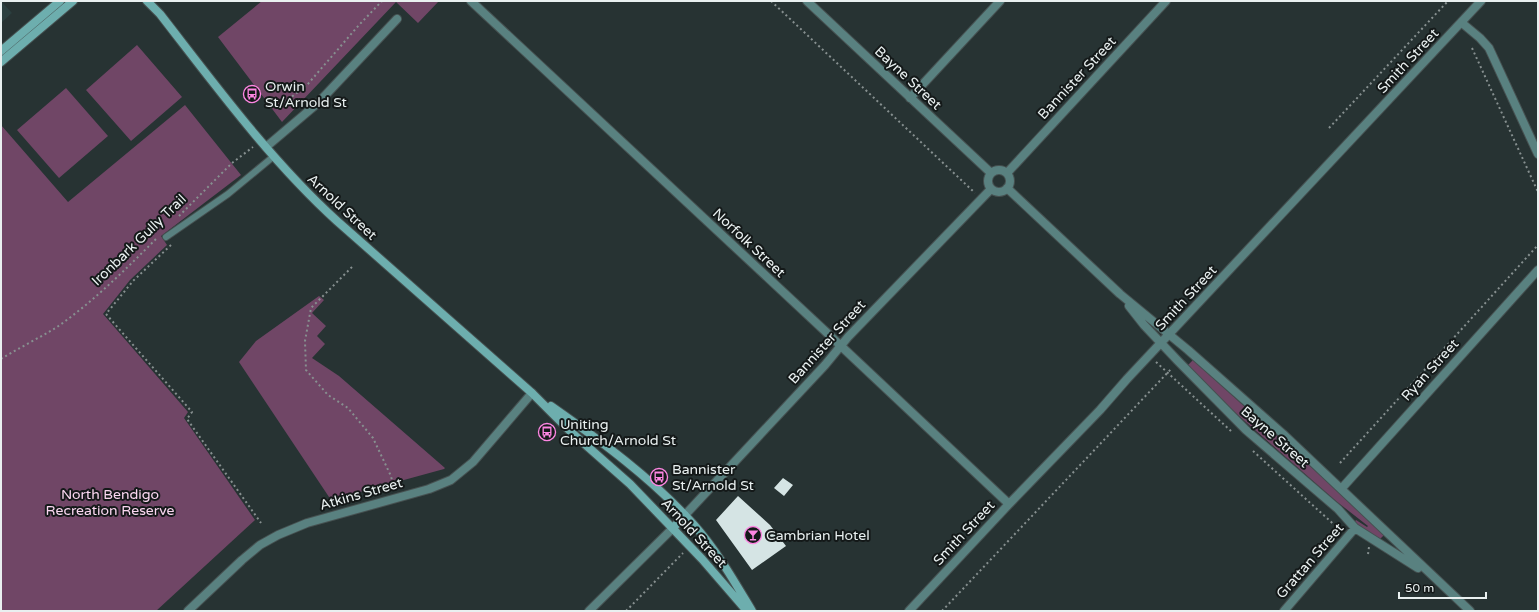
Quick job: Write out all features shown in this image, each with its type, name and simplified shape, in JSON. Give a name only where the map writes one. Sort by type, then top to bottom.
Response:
[{"type":"main road","points":[[1,51],[60,1]]},
{"type":"main road","points":[[1,62],[73,1]]},
{"type":"main road","name":"Arnold Street","points":[[147,1],[160,14],[264,144],[306,192],[532,393],[576,436],[630,484],[747,611]]},
{"type":"main road","name":"Arnold Street","points":[[153,1],[160,14]]},
{"type":"main road","name":"Arnold Street","points":[[532,393],[607,446],[647,479],[685,515],[719,557],[752,611]]},
{"type":"main road","points":[[672,528],[685,515]]},
{"type":"street","name":"Norfolk Street","points":[[471,1],[1009,504]]},
{"type":"street","name":"Bayne Street","points":[[807,1],[991,173]]},
{"type":"street","points":[[910,98],[1000,1]]},
{"type":"street","name":"Bannister Street","points":[[1006,173],[1166,1]]},
{"type":"street","name":"Smith Street","points":[[909,611],[1009,504],[1100,410],[1127,379],[1481,1]]},
{"type":"street","points":[[264,144],[318,103],[397,19]]},
{"type":"street","points":[[1462,23],[1480,38],[1489,48],[1538,154]]},
{"type":"street","points":[[999,170],[1006,173],[1010,182],[1007,188],[1000,192],[991,189],[988,182],[988,177],[991,173],[999,170]]},
{"type":"street","name":"Bayne Street","points":[[1007,188],[1120,294],[1226,382],[1342,488],[1470,611]]},
{"type":"street","name":"Bannister Street","points":[[685,515],[841,346],[991,189]]},
{"type":"street","name":"Ryan Street","points":[[1342,488],[1538,270]]},
{"type":"street","name":"Bayne Street","points":[[1120,294],[1144,325],[1229,414],[1338,509],[1355,528],[1433,577]]},
{"type":"street","name":"Atkins Street","points":[[188,611],[242,560],[260,545],[278,534],[307,522],[440,485],[459,474],[473,462],[532,393]]},
{"type":"street","points":[[589,611],[672,528]]},
{"type":"street","name":"Grattan Street","points":[[1284,611],[1355,528]]},
{"type":"street","points":[[196,604],[202,611]]},
{"type":"lane","points":[[163,236],[228,194],[274,156]]},
{"type":"path","points":[[270,108],[290,98],[307,86],[359,25],[382,1]]},
{"type":"path","points":[[771,1],[976,193]]},
{"type":"path","points":[[1329,128],[1448,1]]},
{"type":"path","points":[[1472,48],[1538,192]]},
{"type":"path","name":"Ironbark Gully Trail","points":[[177,218],[232,163],[264,144]]},
{"type":"path","name":"Ironbark Gully Trail","points":[[1,359],[55,328],[78,312],[163,236]]},
{"type":"path","points":[[175,242],[133,281],[106,314],[144,355],[192,412],[187,419],[261,523]]},
{"type":"path","points":[[1340,463],[1538,245]]},
{"type":"path","points":[[352,267],[312,308],[305,341],[306,370],[328,395],[348,408],[373,438],[390,474],[398,497]]},
{"type":"path","points":[[942,611],[1175,364]]},
{"type":"path","points":[[626,611],[684,552]]},
{"type":"shaded area","points":[[1,1],[12,13],[1,23]]},
{"type":"green space","points":[[262,1],[439,1],[418,23],[396,2],[282,122],[218,37]]},
{"type":"green space","points":[[137,45],[182,97],[131,141],[86,90]]},
{"type":"green space","points":[[66,88],[108,136],[59,178],[17,130]]},
{"type":"green space","name":"North Bendigo Recreation Reserve","points":[[185,105],[241,175],[161,236],[167,245],[130,280],[103,314],[188,412],[184,418],[255,520],[156,611],[1,611],[1,125],[68,202]]},
{"type":"green space","points":[[319,296],[324,300],[312,313],[326,326],[317,336],[325,344],[312,358],[339,376],[445,468],[444,469],[331,500],[239,362],[256,341]]},
{"type":"green space","points":[[1193,360],[1385,534],[1380,539],[1354,523],[1356,520],[1367,527],[1368,526],[1336,501],[1231,409],[1188,365]]},
{"type":"building","points":[[783,478],[793,485],[784,496],[774,488]]},
{"type":"building","name":"Cambrian Hotel","points":[[738,496],[770,525],[786,546],[752,570],[716,520]]},
{"type":"place","name":"Orwin St/Arnold St","points":[[252,94]]},
{"type":"place","name":"Uniting Church/Arnold St","points":[[547,432]]},
{"type":"place","name":"Bannister St/Arnold St","points":[[659,477]]},
{"type":"place","name":"Cambrian Hotel","points":[[753,535]]}]
